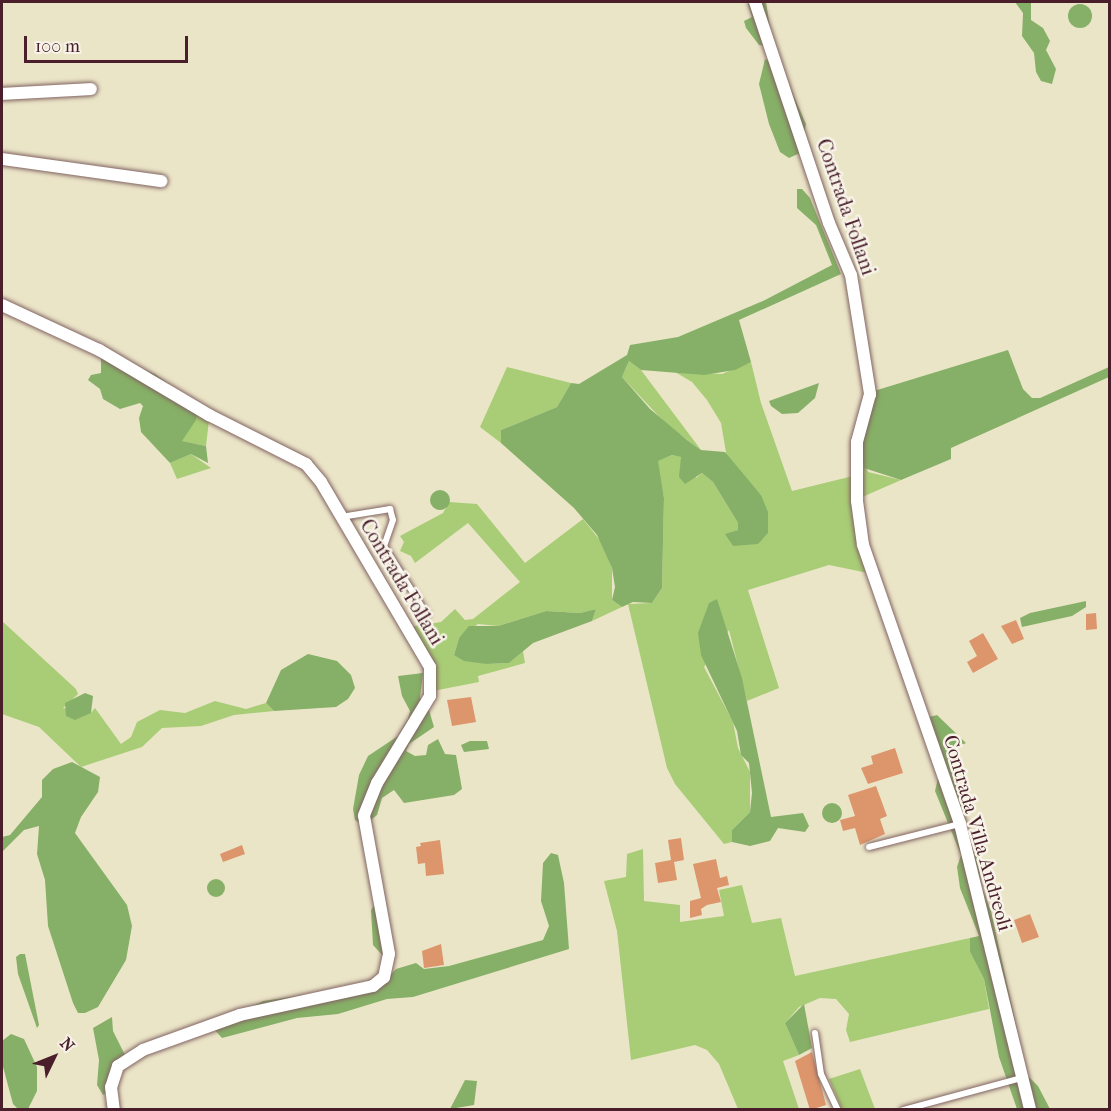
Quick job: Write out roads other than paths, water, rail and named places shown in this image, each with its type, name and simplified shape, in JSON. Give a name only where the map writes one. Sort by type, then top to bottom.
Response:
[{"type":"street","name":"Contrada Follani","points":[[755,2],[829,223],[851,275],[870,394],[856,442],[857,501],[863,545],[883,607]]},
{"type":"street","points":[[2,94],[92,89]]},
{"type":"street","points":[[2,159],[161,181]]},
{"type":"street","name":"Contrada Follani","points":[[2,305],[99,350],[209,415],[300,460],[321,482],[430,668],[430,696],[377,783],[364,816],[389,954],[384,977],[373,986],[240,1016],[143,1050],[118,1066],[111,1087],[114,1110]]},
{"type":"street","name":"Contrada Villa Andreoli","points":[[883,607],[925,715],[940,771],[960,824],[1030,1110]]},
{"type":"lane","points":[[341,517],[390,509],[393,520],[384,546],[427,615]]},
{"type":"lane","points":[[869,848],[960,824]]},
{"type":"lane","points":[[814,1033],[822,1074],[838,1110]]},
{"type":"lane","points":[[903,1110],[1022,1078]]}]
